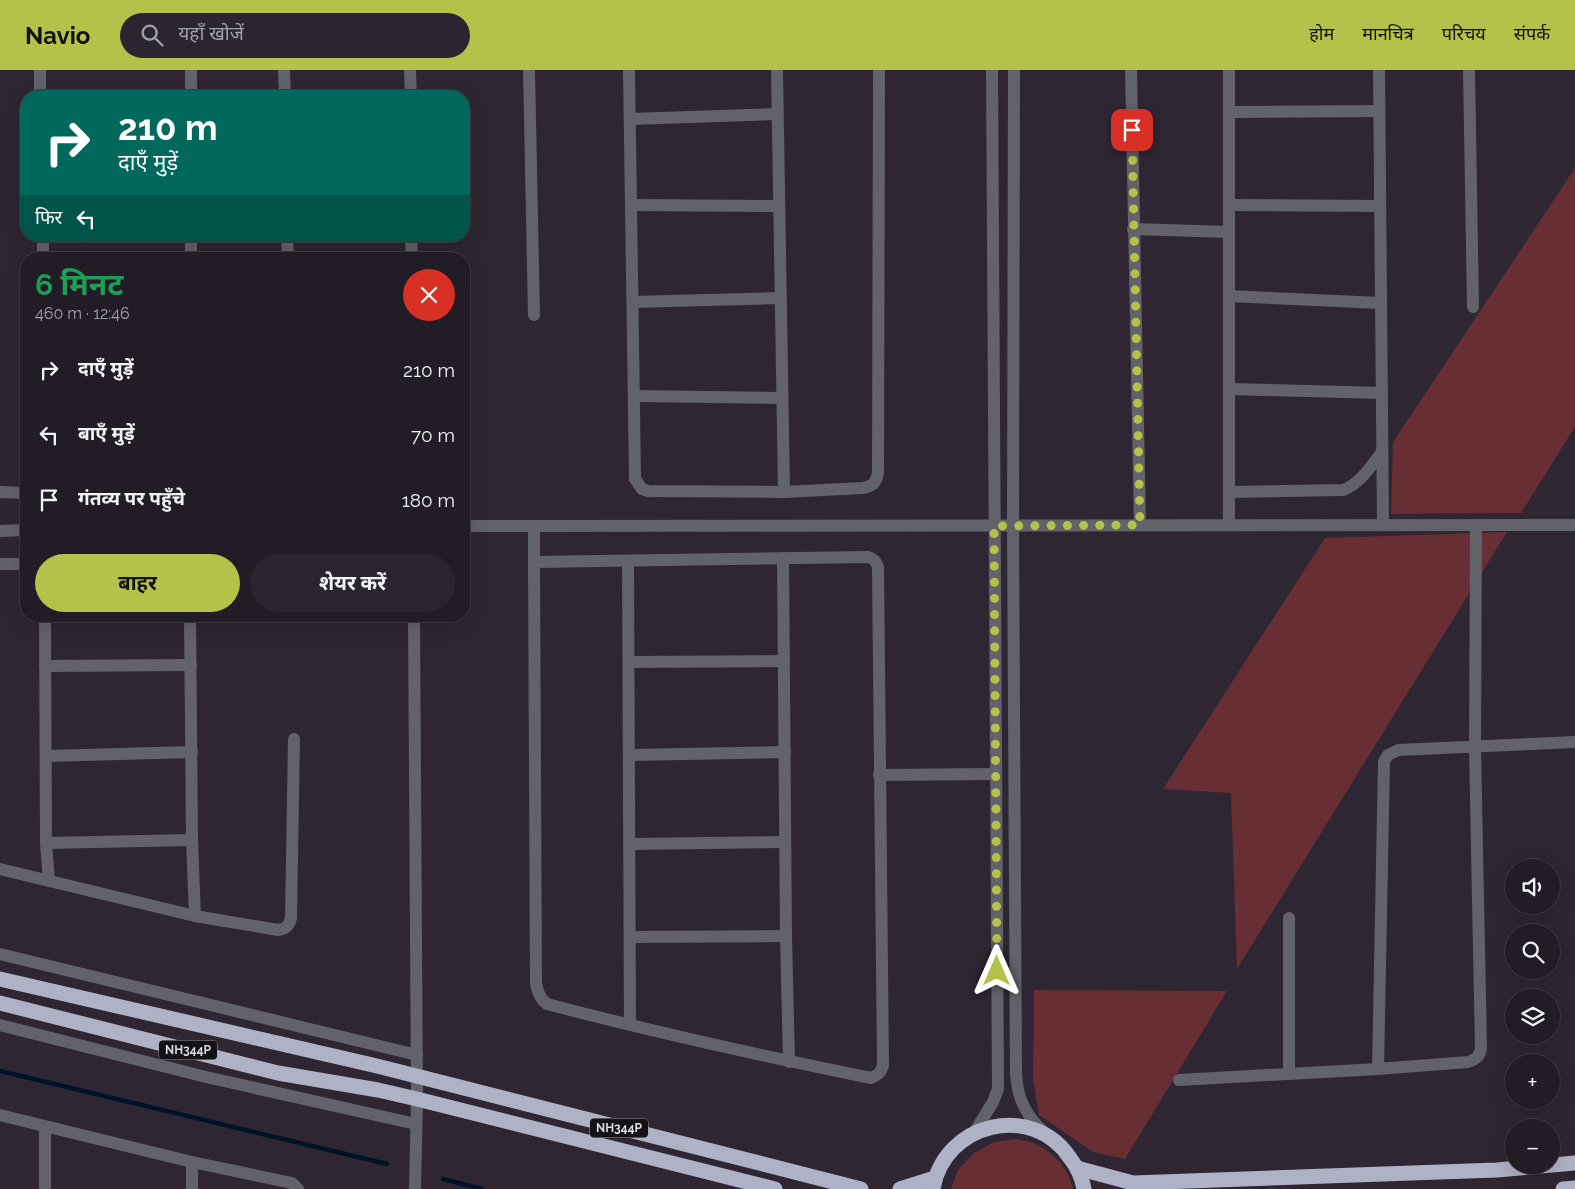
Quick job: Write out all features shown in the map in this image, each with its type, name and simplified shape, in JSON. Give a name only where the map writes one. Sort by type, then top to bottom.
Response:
[{"type":"highway","name":"NH344P","points":[[0,980],[417,1076],[861,1189]]},
{"type":"highway","name":"NH344P","points":[[0,1003],[278,1073],[378,1090],[417,1099],[775,1189]]},
{"type":"highway","points":[[900,1189],[934,1183],[944,1160],[957,1144],[974,1133],[998,1125],[1024,1126],[1048,1136],[1065,1149],[1077,1168],[1084,1189]]},
{"type":"highway","points":[[1077,1168],[1132,1183],[1496,1170],[1575,1163]]},
{"type":"highway","points":[[1563,1189],[1575,1188]]},
{"type":"street","points":[[40,70],[40,90]]},
{"type":"street","points":[[191,70],[191,90]]},
{"type":"street","points":[[284,70],[285,90]]},
{"type":"street","points":[[410,70],[411,90]]},
{"type":"street","points":[[529,70],[534,315]]},
{"type":"street","points":[[629,70],[636,479],[642,489],[648,491],[784,492],[863,488],[871,487],[876,481],[878,454],[879,70]]},
{"type":"street","points":[[776,70],[784,492]]},
{"type":"street","points":[[974,1133],[993,1102],[998,1089],[992,70]]},
{"type":"street","points":[[1014,70],[1013,526],[1016,1073],[1020,1101],[1032,1122],[1048,1136]]},
{"type":"street","points":[[1131,70],[1140,525]]},
{"type":"street","points":[[1229,70],[1229,525]]},
{"type":"street","points":[[1379,70],[1383,525]]},
{"type":"street","points":[[1469,70],[1473,307]]},
{"type":"street","points":[[1229,112],[1379,111]]},
{"type":"street","points":[[630,120],[777,114]]},
{"type":"street","points":[[631,204],[779,206]]},
{"type":"street","points":[[1229,204],[1380,206]]},
{"type":"street","points":[[1133,229],[1229,232]]},
{"type":"street","points":[[1229,296],[1381,303]]},
{"type":"street","points":[[633,302],[780,298]]},
{"type":"street","points":[[1229,389],[1382,393]]},
{"type":"street","points":[[635,396],[782,398]]},
{"type":"street","points":[[1229,492],[1343,490],[1358,481],[1382,452]]},
{"type":"street","points":[[0,492],[20,493]]},
{"type":"street","points":[[1179,1080],[1468,1062],[1480,1055],[1476,747],[1476,525]]},
{"type":"street","points":[[470,526],[1575,525]]},
{"type":"street","points":[[534,526],[534,562],[536,984],[538,992],[547,1004],[630,1025],[789,1062],[870,1078],[881,1072],[883,1065],[878,567],[876,562],[868,557],[534,562]]},
{"type":"street","points":[[0,530],[20,530]]},
{"type":"street","points":[[784,558],[785,842],[789,1062]]},
{"type":"street","points":[[628,561],[630,1025]]},
{"type":"street","points":[[0,564],[20,564]]},
{"type":"street","points":[[45,622],[46,843],[49,881]]},
{"type":"street","points":[[190,622],[192,840],[196,916]]},
{"type":"street","points":[[414,622],[416,1189]]},
{"type":"street","points":[[629,662],[784,661]]},
{"type":"street","points":[[46,666],[191,665]]},
{"type":"street","points":[[0,869],[196,916],[278,930],[285,929],[290,924],[291,918],[294,739]]},
{"type":"street","points":[[1378,1069],[1384,761],[1388,755],[1398,750],[1575,742]]},
{"type":"street","points":[[46,756],[192,752]]},
{"type":"street","points":[[629,755],[785,752]]},
{"type":"street","points":[[879,775],[996,774]]},
{"type":"street","points":[[46,843],[192,840]]},
{"type":"street","points":[[629,844],[785,842]]},
{"type":"street","points":[[1288,918],[1290,1074]]},
{"type":"street","points":[[630,937],[786,936]]},
{"type":"street","points":[[0,954],[417,1055]]},
{"type":"street","points":[[0,1025],[206,1077],[416,1124]]},
{"type":"street","points":[[0,1115],[192,1162],[292,1183],[298,1189]]},
{"type":"street","points":[[45,1127],[45,1189]]},
{"type":"street","points":[[192,1162],[192,1189]]},
{"type":"shaded area","points":[[1575,168],[1575,427],[1521,513],[1391,514],[1393,442]]},
{"type":"shaded area","points":[[1507,532],[1237,969],[1231,793],[1163,789],[1325,538]]},
{"type":"shaded area","points":[[1034,990],[1227,991],[1125,1159],[1093,1152],[1039,1115],[1033,1078]]},
{"type":"shaded area","points":[[1017,1139],[1035,1144],[1052,1154],[1065,1170],[1073,1189],[951,1189],[958,1170],[974,1153],[994,1142]]},
{"type":"waterway","points":[[0,1071],[387,1164]]},
{"type":"waterway","points":[[443,1179],[482,1189]]},
{"type":"route","points":[[997,971],[994,526],[1140,525],[1132,130]]}]
